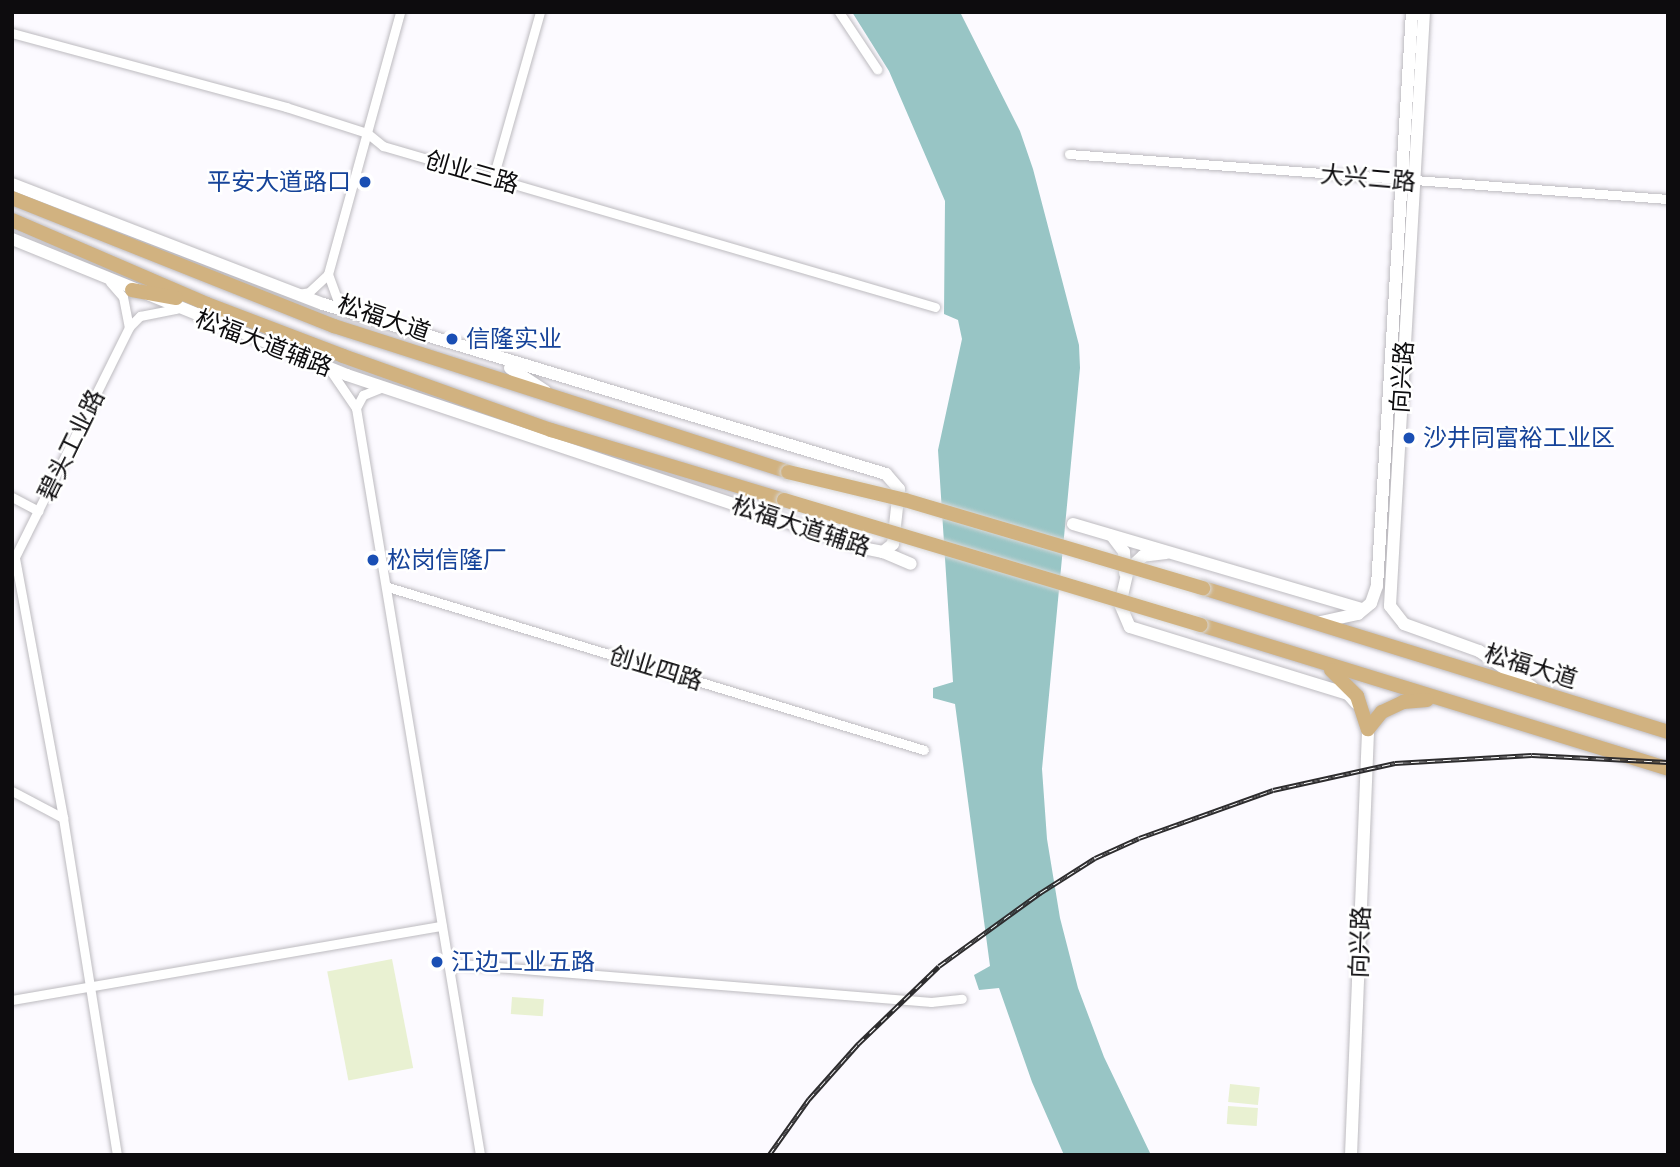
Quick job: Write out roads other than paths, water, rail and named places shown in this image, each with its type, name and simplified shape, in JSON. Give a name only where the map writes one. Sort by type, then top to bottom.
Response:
[{"type":"main road","name":"向兴路","points":[[1412,12],[1408,182],[1390,606],[1404,624],[1479,651],[1541,693]]},
{"type":"main road","name":"向兴路","points":[[1365,609],[1377,586],[1424,12]]},
{"type":"main road","name":"松福大道辅路","points":[[12,184],[295,294],[498,360],[734,425],[886,474],[899,489],[893,544],[883,552],[384,387],[176,309],[12,239]]},
{"type":"main road","name":"松福大道","points":[[12,198],[334,326],[557,399],[788,472],[905,500],[1203,588],[1668,732]]},
{"type":"main road","name":"松福大道辅路","points":[[66,204],[173,262]]},
{"type":"main road","name":"松福大道","points":[[12,220],[207,304],[551,430],[1319,661]]},
{"type":"main road","name":"松福大道辅路","points":[[75,223],[211,262]]},
{"type":"main road","points":[[132,290],[207,304]]},
{"type":"main road","points":[[498,360],[557,399]]},
{"type":"main road","points":[[488,423],[551,430]]},
{"type":"main road","points":[[1073,524],[1348,609],[1365,609]]},
{"type":"main road","points":[[1112,536],[1124,552],[1121,613],[1137,631],[1348,694],[1363,711]]},
{"type":"main road","points":[[883,552],[911,564]]},
{"type":"main road","points":[[1124,580],[1143,556],[1166,553]]},
{"type":"main road","points":[[1316,623],[1365,609]]},
{"type":"main road","points":[[1319,661],[1344,679],[1363,711],[1368,729]]},
{"type":"main road","points":[[1319,661],[1437,700],[1668,769]]},
{"type":"main road","points":[[1368,729],[1382,712],[1403,702],[1437,700]]},
{"type":"main road","name":"向兴路","points":[[1351,1155],[1368,729]]},
{"type":"street","points":[[295,294],[309,292],[328,274],[400,12]]},
{"type":"street","points":[[493,178],[540,12]]},
{"type":"street","points":[[839,12],[877,69]]},
{"type":"street","name":"创业三路","points":[[12,33],[367,133],[383,146],[935,307]]},
{"type":"street","name":"大兴二路","points":[[1069,154],[1408,182],[1668,199]]},
{"type":"street","points":[[328,274],[338,302],[351,312]]},
{"type":"street","points":[[110,282],[123,297],[129,327]]},
{"type":"street","points":[[129,327],[140,316],[176,309]]},
{"type":"street","name":"碧头工业路","points":[[14,560],[129,327]]},
{"type":"street","points":[[326,366],[347,388],[356,408],[388,587],[480,1155]]},
{"type":"street","points":[[356,408],[363,394],[384,387]]},
{"type":"street","points":[[12,497],[38,511]]},
{"type":"street","points":[[14,560],[63,818],[117,1155]]},
{"type":"street","name":"创业四路","points":[[388,587],[924,750]]},
{"type":"street","points":[[12,791],[63,818]]},
{"type":"street","points":[[12,1000],[442,926]]},
{"type":"street","points":[[448,963],[931,1002],[962,999]]},
{"type":"water","points":[[852,12],[960,12],[1020,131],[1033,169],[1079,345],[1080,368],[1042,769],[1047,839],[1060,918],[1078,988],[1104,1057],[1151,1155],[1064,1155],[1032,1082],[999,988],[979,990],[974,975],[990,966],[955,704],[933,698],[933,688],[953,682],[938,450],[962,339],[958,320],[944,314],[945,201],[889,71]]},
{"type":"railway","points":[[769,1155],[809,1099],[858,1044],[939,966],[1040,893],[1095,858],[1139,838],[1273,790],[1395,763],[1532,755],[1668,762]]},
{"type":"place","name":"平安大道路口","points":[[365,182]]},
{"type":"place","name":"信隆实业","points":[[452,339]]},
{"type":"place","name":"沙井同富裕工业区","points":[[1409,438]]},
{"type":"place","name":"松岗信隆厂","points":[[373,560]]},
{"type":"place","name":"江边工业五路","points":[[437,962]]}]
